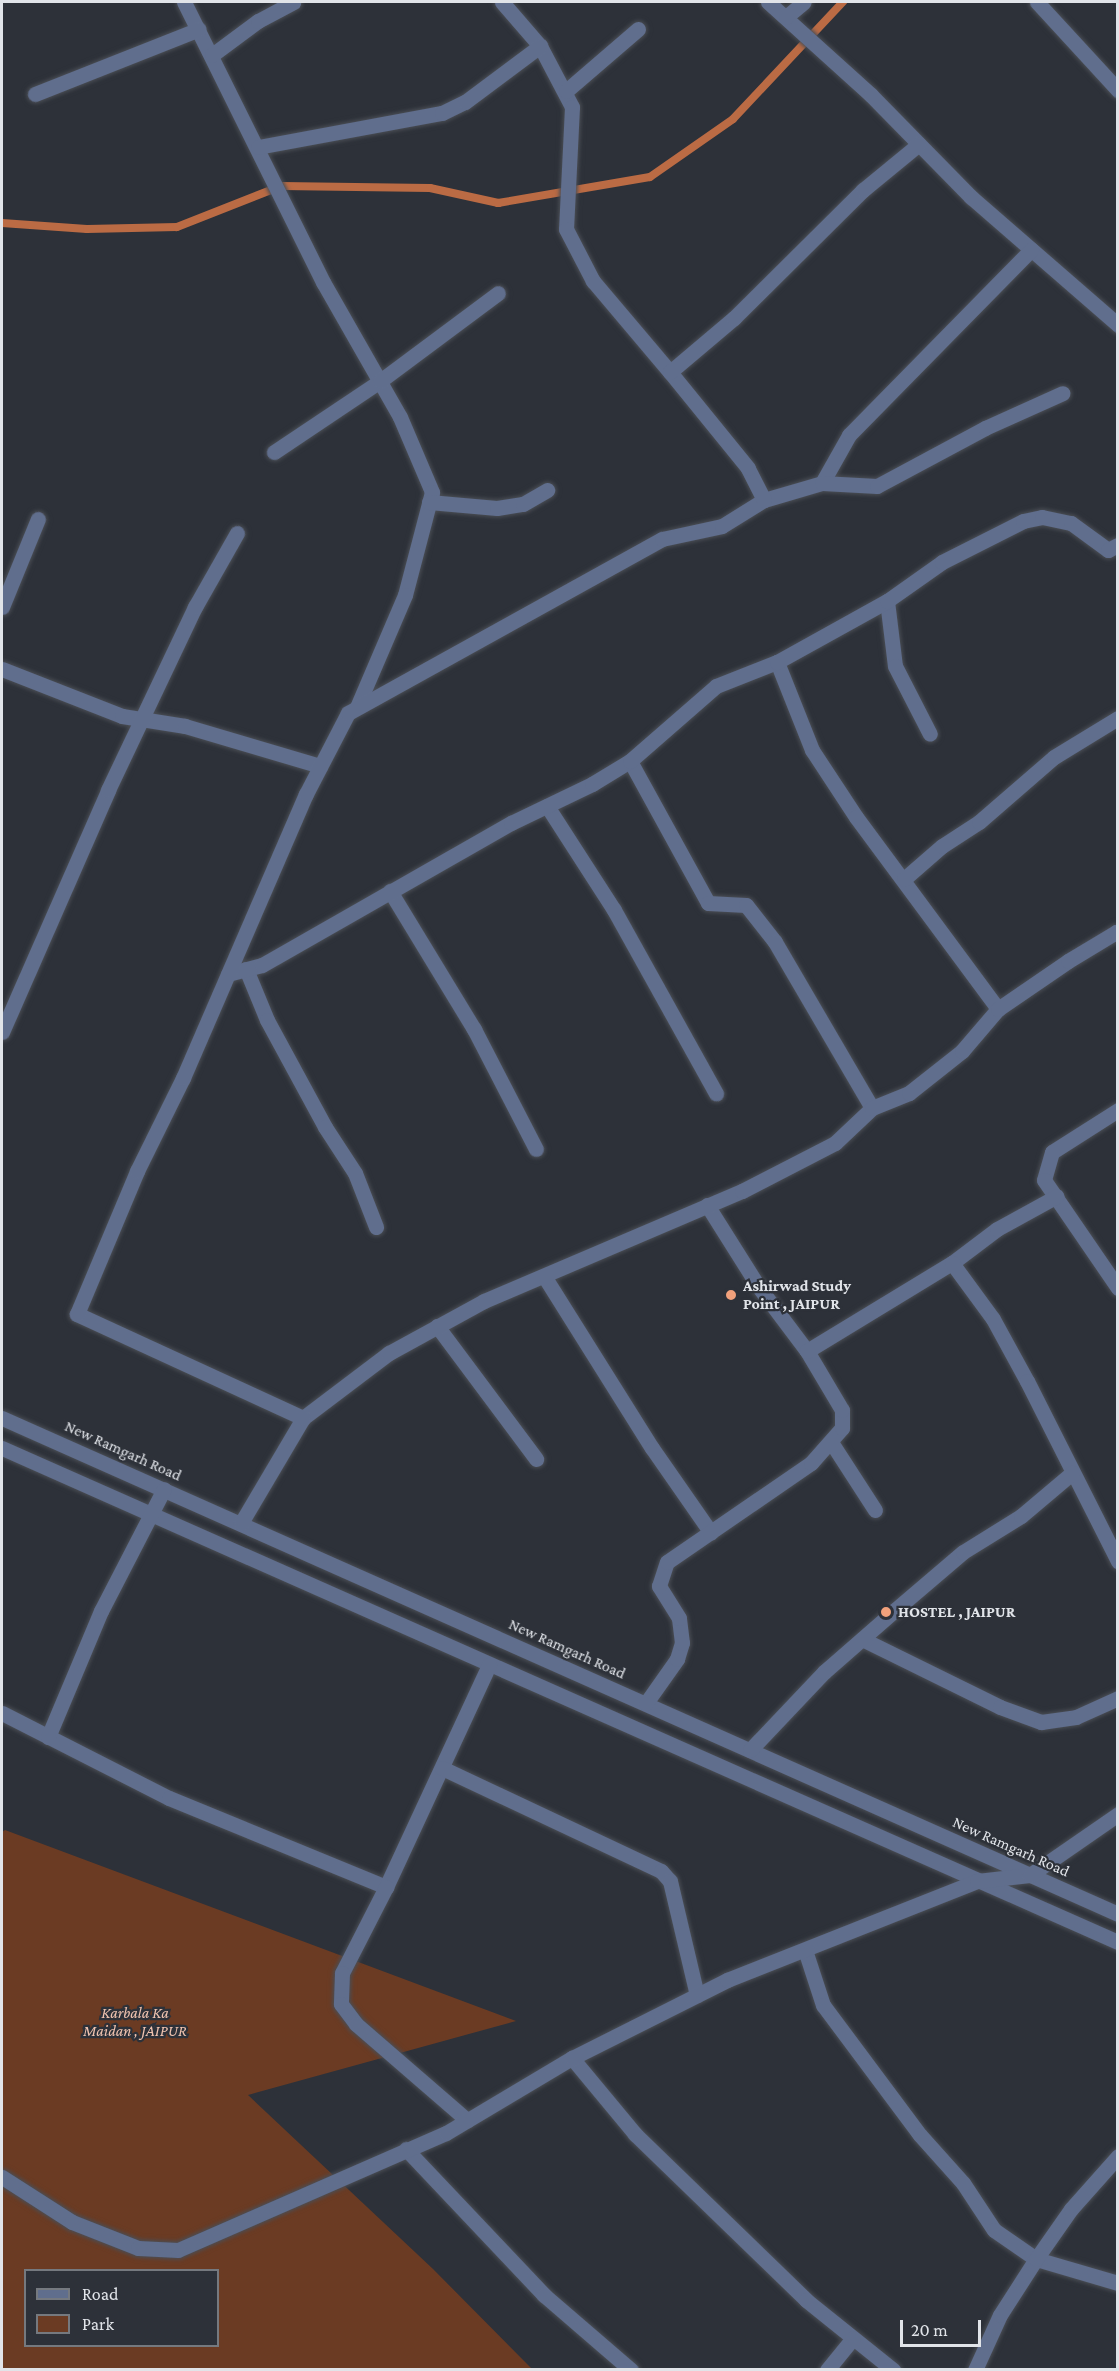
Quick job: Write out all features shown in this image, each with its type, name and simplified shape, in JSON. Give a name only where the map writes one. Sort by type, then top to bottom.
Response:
[{"type":"street","points":[[184,2],[261,153],[323,282],[400,417],[432,492],[405,595],[357,707]]},
{"type":"street","points":[[212,56],[293,2]]},
{"type":"street","points":[[502,2],[540,46],[566,91],[572,107],[565,208],[566,229],[593,281],[748,468],[764,500]]},
{"type":"street","points":[[768,2],[815,44],[971,197],[1118,324]]},
{"type":"street","points":[[790,22],[804,2]]},
{"type":"street","points":[[1036,2],[1118,90]]},
{"type":"street","points":[[35,94],[199,29]]},
{"type":"street","points":[[566,91],[638,29]]},
{"type":"street","points":[[261,153],[442,113],[465,102],[540,46]]},
{"type":"street","points":[[670,372],[742,310],[863,190],[919,144]]},
{"type":"street","points":[[822,483],[849,435],[1031,250]]},
{"type":"street","points":[[274,452],[380,381],[498,293]]},
{"type":"street","points":[[303,1418],[77,1314],[137,1171],[228,974],[320,766],[348,713],[662,538],[722,526],[764,500],[822,483],[877,486],[985,428],[1063,393]]},
{"type":"street","points":[[429,502],[497,508],[523,504],[547,490]]},
{"type":"street","points":[[228,974],[262,965],[390,891],[630,761],[717,686],[777,662],[887,601],[942,562],[1023,521],[1042,517],[1071,523],[1108,550],[1118,545]]},
{"type":"street","points":[[2,607],[38,519]]},
{"type":"street","points":[[2,1032],[108,790],[145,718],[195,607],[237,533]]},
{"type":"street","points":[[887,601],[895,666],[930,734]]},
{"type":"street","points":[[777,662],[812,750],[856,817],[904,879],[951,949],[998,1009]]},
{"type":"street","points":[[2,669],[122,716],[145,718],[253,744],[320,766]]},
{"type":"street","points":[[904,879],[942,846],[979,822],[1054,757],[1118,717]]},
{"type":"street","points":[[630,761],[708,903],[746,905],[775,942],[872,1108]]},
{"type":"street","points":[[547,806],[614,910],[716,1093]]},
{"type":"street","points":[[390,891],[474,1029],[536,1149]]},
{"type":"street","points":[[241,1523],[303,1418],[389,1353],[437,1326],[544,1276],[707,1205],[836,1143],[872,1108],[909,1093],[962,1051],[998,1009],[1117,932]]},
{"type":"street","points":[[246,969],[267,1020],[325,1127],[355,1173],[376,1227]]},
{"type":"street","points":[[1118,1110],[1052,1152],[1044,1180],[1118,1288]]},
{"type":"street","points":[[807,1351],[952,1263],[997,1229],[1057,1196]]},
{"type":"street","points":[[646,1704],[677,1659],[682,1643],[679,1618],[659,1586],[667,1562],[811,1464],[842,1428],[842,1410],[807,1351],[758,1286],[707,1205]]},
{"type":"street","points":[[952,1263],[993,1319],[1118,1560]]},
{"type":"street","points":[[544,1276],[652,1448],[711,1533]]},
{"type":"street","points":[[437,1326],[536,1459]]},
{"type":"street","name":"New Ramgarh Road","points":[[2,1418],[1118,1914]]},
{"type":"street","points":[[831,1442],[875,1510]]},
{"type":"street","points":[[2,1448],[1118,1942]]},
{"type":"street","points":[[750,1750],[824,1672],[963,1552],[1021,1515],[1072,1473]]},
{"type":"street","points":[[48,1737],[101,1611],[164,1489]]},
{"type":"street","points":[[862,1639],[1000,1707],[1041,1722],[1076,1717],[1118,1698]]},
{"type":"street","points":[[467,2120],[356,2024],[341,2004],[342,1974],[386,1887],[489,1665]]},
{"type":"street","points":[[2,1713],[169,1798],[386,1887]]},
{"type":"street","points":[[442,1768],[661,1871],[670,1881],[697,1995]]},
{"type":"street","points":[[2,2177],[72,2222],[138,2248],[178,2250],[467,2120],[572,2058],[697,1995],[977,1881],[1030,1875],[1118,1814]]},
{"type":"street","points":[[805,1950],[823,2005],[875,2077],[963,2183],[994,2230],[1036,2259],[1118,2283]]},
{"type":"street","points":[[572,2058],[635,2134],[806,2300],[893,2370]]},
{"type":"street","points":[[406,2149],[544,2295],[631,2370]]},
{"type":"street","points":[[975,2370],[1000,2315],[1036,2259],[1071,2209],[1118,2156]]},
{"type":"street","points":[[827,2370],[853,2338]]},
{"type":"green space","name":"Karbala Ka Maidan , JAIPUR","points":[[5,1830],[516,2021],[248,2095],[433,2269],[532,2369],[2,2370],[2,1832]]},
{"type":"waterway","points":[[2,223],[87,229],[177,227],[281,186],[430,188],[498,203],[650,177],[733,119],[843,2]]},
{"type":"place","name":"Ashirwad Study Point , JAIPUR","points":[[731,1295]]},
{"type":"place","name":"HOSTEL , JAIPUR","points":[[886,1612]]}]
